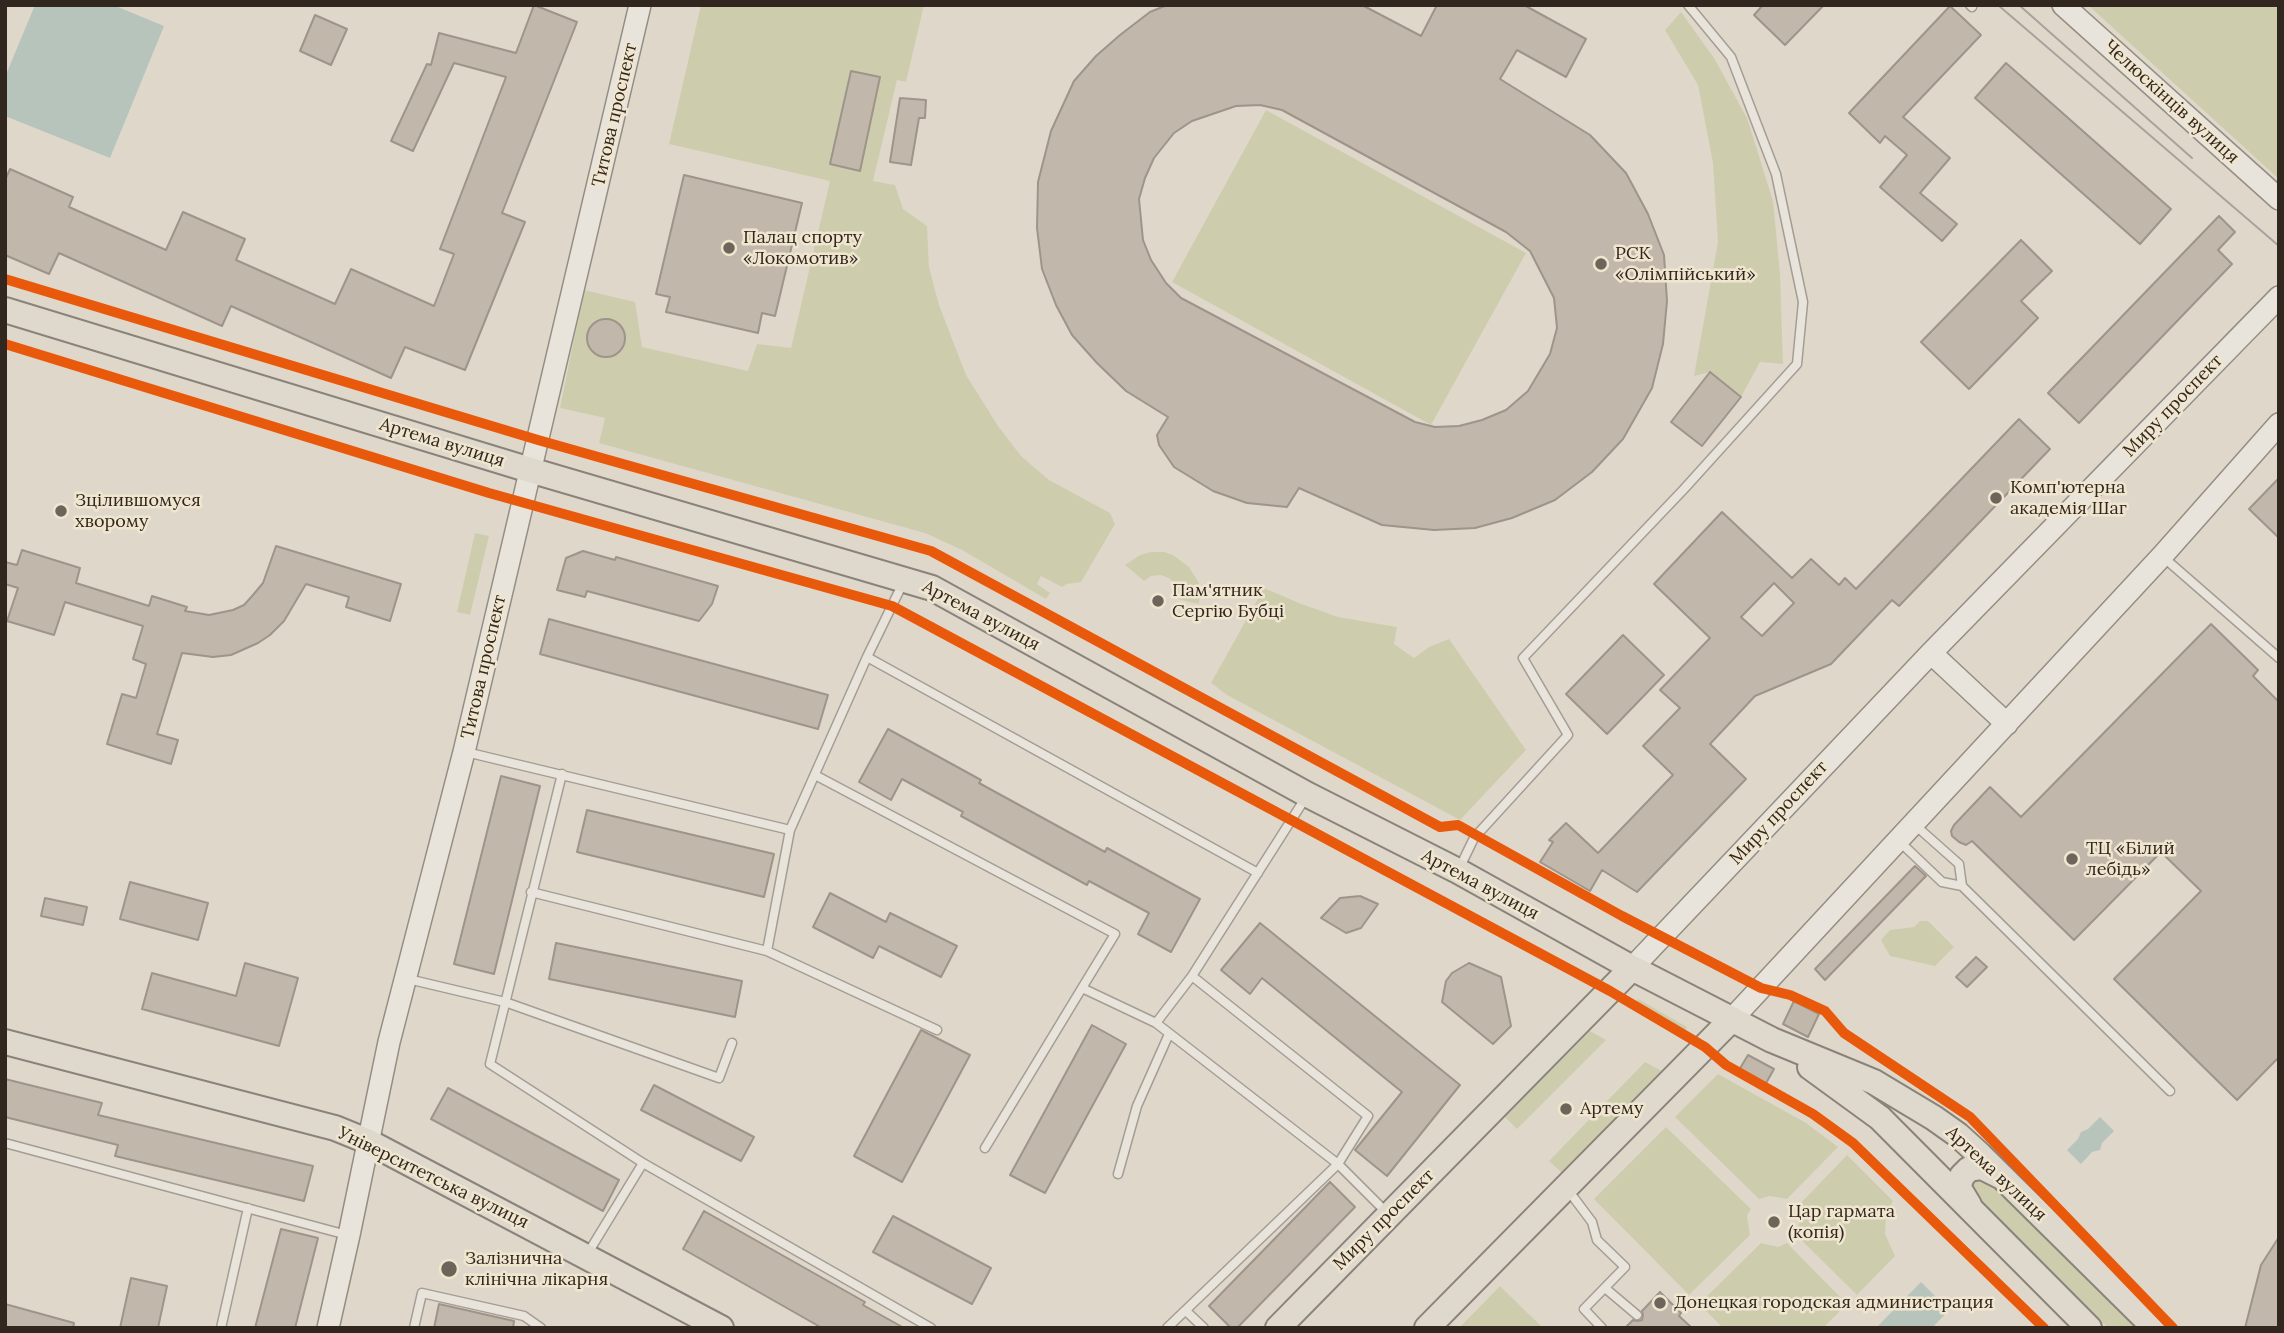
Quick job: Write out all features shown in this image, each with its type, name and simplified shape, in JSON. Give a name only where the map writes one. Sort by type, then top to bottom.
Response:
[{"type":"main road","name":"Титова проспект","points":[[328,1328],[404,978],[464,752],[640,5]]},
{"type":"main road","name":"Челюскінців вулиця","points":[[2063,5],[2279,199]]},
{"type":"main road","name":"Миру проспект","points":[[1278,1328],[1632,968],[1931,653],[2279,298]]},
{"type":"main road","name":"Артема вулиця","points":[[5,310],[530,470],[932,588],[1308,795],[1458,872],[1632,968],[1772,1040],[1884,1088],[1958,1135],[2007,1180],[2155,1328]]},
{"type":"main road","points":[[1427,1328],[1732,1019],[2162,556],[2279,424]]},
{"type":"main road","points":[[1931,653],[2007,724]]},
{"type":"main road","name":"Артема вулиця","points":[[1772,1040],[1880,1118],[2089,1328]]},
{"type":"main road","name":"Університетська вулиця","points":[[5,1042],[322,1125],[367,1141],[721,1328]]},
{"type":"main road","points":[[1974,1212],[1960,1190],[1960,1181],[1965,1173],[1973,1167],[1982,1167],[2007,1180]]},
{"type":"lane","points":[[1458,872],[1474,838],[1569,735],[1523,659],[1684,489],[1797,364],[1803,302],[1776,174],[1731,57],[1688,5]]},
{"type":"lane","points":[[2162,556],[2279,657]]},
{"type":"lane","points":[[767,951],[790,830],[905,578]]},
{"type":"lane","points":[[867,657],[1258,873]]},
{"type":"lane","points":[[464,752],[790,830]]},
{"type":"lane","points":[[562,774],[490,1064],[643,1163],[929,1327]]},
{"type":"lane","points":[[815,775],[1115,934],[985,1148]]},
{"type":"lane","points":[[1156,1023],[1192,976],[1308,795]]},
{"type":"lane","points":[[1914,824],[1959,864],[1962,886]]},
{"type":"lane","points":[[1899,841],[1942,882],[1962,886],[2170,1090]]},
{"type":"lane","points":[[531,892],[767,951],[937,1030]]},
{"type":"lane","points":[[1167,1328],[1338,1164],[1368,1116],[1192,976]]},
{"type":"lane","points":[[404,978],[505,1002],[719,1078],[732,1043]]},
{"type":"lane","points":[[1082,988],[1156,1023],[1338,1164],[1389,1215]]},
{"type":"lane","points":[[1118,1174],[1136,1105],[1169,1034]]},
{"type":"lane","points":[[5,1143],[349,1235]]},
{"type":"lane","points":[[587,1255],[643,1163]]},
{"type":"lane","points":[[1566,1187],[1592,1222],[1597,1240],[1625,1267],[1584,1309],[1602,1328]]},
{"type":"lane","points":[[220,1328],[248,1208]]},
{"type":"lane","points":[[1605,1287],[1637,1315]]},
{"type":"lane","points":[[414,1328],[422,1293],[524,1316],[541,1328]]},
{"type":"lane","points":[[1186,1311],[1204,1328]]},
{"type":"green space","points":[[701,5],[924,5],[906,82],[897,80],[873,181],[895,185],[903,209],[927,226],[929,267],[939,305],[966,375],[998,426],[1021,456],[1049,480],[1110,513],[1115,524],[1081,582],[1062,587],[1041,576],[1037,584],[1050,593],[1046,599],[962,550],[925,533],[599,443],[605,418],[560,408],[584,290],[635,302],[642,347],[748,371],[757,344],[791,348],[830,181],[669,144]]},
{"type":"green space","points":[[2088,5],[2279,5],[2279,179]]},
{"type":"green space","points":[[1681,12],[1714,58],[1747,118],[1773,201],[1780,273],[1783,364],[1760,362],[1741,397],[1710,372],[1694,376],[1718,242],[1713,163],[1698,85],[1665,30]]},
{"type":"green space","points":[[1266,110],[1526,253],[1431,425],[1172,282]]},
{"type":"green space","points":[[475,533],[489,536],[470,615],[457,612]]},
{"type":"green space","points":[[1151,552],[1173,555],[1189,567],[1199,583],[1199,604],[1178,599],[1176,584],[1169,578],[1151,576],[1144,581],[1125,565],[1140,555]]},
{"type":"green space","points":[[1264,588],[1338,617],[1397,627],[1394,644],[1414,658],[1429,647],[1449,639],[1526,750],[1460,820],[1227,695],[1211,683]]},
{"type":"green space","points":[[1920,921],[1928,921],[1954,947],[1935,966],[1890,956],[1881,940],[1890,930],[1914,927]]},
{"type":"green space","points":[[1638,999],[1687,1027],[1682,1037],[1632,1009]]},
{"type":"green space","points":[[1590,1031],[1606,1040],[1517,1129],[1505,1117]]},
{"type":"green space","points":[[1645,1062],[1665,1073],[1562,1173],[1549,1161]]},
{"type":"green space","points":[[1718,1074],[1806,1123],[1838,1147],[1787,1199],[1770,1196],[1759,1199],[1675,1117]]},
{"type":"green space","points":[[1666,1127],[1751,1209],[1747,1216],[1750,1235],[1689,1295],[1594,1199]]},
{"type":"green space","points":[[1847,1155],[1893,1201],[1886,1215],[1885,1234],[1895,1256],[1857,1295],[1794,1233],[1799,1225],[1797,1207]]},
{"type":"green space","points":[[1980,1178],[1991,1182],[2139,1328],[2108,1328],[1976,1197],[1971,1187],[1973,1182]]},
{"type":"green space","points":[[1761,1243],[1778,1247],[1787,1243],[1847,1304],[1823,1328],[1723,1328],[1699,1304]]},
{"type":"green space","points":[[1500,1286],[1543,1328],[1459,1328]]},
{"type":"shaded area","points":[[35,5],[113,5],[164,26],[110,158],[5,116],[5,77]]},
{"type":"shaded area","points":[[2100,1117],[2114,1131],[2102,1143],[2100,1150],[2092,1152],[2081,1164],[2067,1150],[2081,1132]]},
{"type":"shaded area","points":[[1921,1282],[1949,1310],[1932,1328],[1876,1328]]},
{"type":"building","points":[[534,5],[577,22],[502,213],[525,222],[465,370],[405,347],[391,378],[231,306],[222,326],[59,253],[49,274],[5,255],[5,180],[10,169],[73,197],[69,207],[166,250],[183,212],[245,239],[236,260],[335,304],[351,269],[434,306],[454,254],[440,249],[506,77],[454,63],[413,151],[391,141],[427,64],[431,65],[439,33],[516,53]]},
{"type":"building","name":"РСК «Олімпійський»","points":[[1167,5],[1362,5],[1421,36],[1437,5],[1524,5],[1586,39],[1566,77],[1517,50],[1500,79],[1590,135],[1626,173],[1648,214],[1664,255],[1667,301],[1663,344],[1652,388],[1623,439],[1592,472],[1555,500],[1512,518],[1475,528],[1434,530],[1382,525],[1299,488],[1287,507],[1247,503],[1213,491],[1174,467],[1159,445],[1157,435],[1168,417],[1126,391],[1072,335],[1056,305],[1042,269],[1037,228],[1038,182],[1051,131],[1074,81],[1096,56],[1150,12]],"holes":[[[1260,105],[1282,110],[1506,232],[1530,251],[1554,298],[1557,328],[1550,354],[1528,391],[1506,410],[1459,426],[1435,427],[1415,422],[1181,298],[1166,283],[1151,260],[1143,240],[1139,199],[1154,158],[1174,133],[1192,121],[1236,106]]]},
{"type":"building","points":[[1763,5],[1824,5],[1785,45],[1754,15]]},
{"type":"building","points":[[1950,6],[1981,35],[1903,117],[1950,158],[1920,193],[1957,224],[1942,241],[1880,187],[1907,155],[1885,136],[1880,143],[1849,113]]},
{"type":"building","points":[[315,15],[347,29],[331,65],[300,51]]},
{"type":"building","points":[[2006,63],[2171,209],[2140,244],[1975,98]]},
{"type":"building","points":[[851,71],[880,77],[860,171],[830,164]]},
{"type":"building","points":[[900,98],[926,100],[925,118],[919,118],[911,165],[890,162]]},
{"type":"building","name":"Палац спорту «Локомотив»","points":[[684,175],[802,203],[775,316],[762,313],[758,333],[666,312],[670,297],[656,294]]},
{"type":"building","points":[[2219,216],[2235,232],[2218,250],[2232,264],[2079,423],[2048,393]]},
{"type":"building","points":[[2021,240],[2052,271],[2021,301],[2038,318],[1969,389],[1921,342]]},
{"type":"building","points":[[606,319],[619,325],[625,338],[619,351],[606,357],[593,351],[587,338],[593,325]]},
{"type":"building","points":[[1710,372],[1741,397],[1702,446],[1671,422]]},
{"type":"building","points":[[2019,419],[2050,449],[1899,606],[1892,600],[1831,664],[1755,696],[1710,744],[1746,779],[1637,892],[1602,870],[1590,891],[1540,862],[1553,842],[1549,840],[1566,823],[1598,853],[1673,775],[1643,746],[1680,708],[1660,690],[1710,638],[1654,584],[1722,512],[1792,578],[1811,559],[1839,585],[1845,578],[1856,589]],"holes":[[[1774,583],[1794,603],[1762,636],[1741,617]]]},
{"type":"building","points":[[2279,478],[2279,538],[2249,509]]},
{"type":"building","points":[[276,546],[401,584],[390,621],[346,607],[349,597],[306,584],[284,621],[258,643],[231,655],[213,657],[182,653],[157,734],[178,740],[171,764],[107,744],[122,694],[136,698],[146,664],[133,659],[143,626],[65,602],[54,635],[7,621],[18,588],[5,584],[5,562],[17,565],[22,550],[80,568],[76,583],[149,606],[152,596],[187,607],[185,611],[209,615],[244,605],[263,583]]},
{"type":"building","points":[[583,551],[615,560],[616,557],[718,586],[712,604],[699,621],[587,591],[585,597],[557,590],[566,558]]},
{"type":"building","points":[[549,619],[828,695],[818,729],[540,654]]},
{"type":"building","name":"ТЦ «Білий лебідь»","points":[[2211,624],[2258,670],[2253,676],[2279,702],[2279,1057],[2237,1100],[2114,979],[2201,891],[2161,852],[2074,940],[1972,841],[1966,845],[1959,842],[1952,836],[1951,831],[1990,787],[2021,817]]},
{"type":"building","points":[[1623,635],[1664,675],[1607,734],[1566,694]]},
{"type":"building","points":[[888,729],[981,780],[979,783],[1105,852],[1107,848],[1200,899],[1171,952],[1138,934],[1149,913],[1089,881],[1087,885],[961,816],[963,812],[902,779],[891,800],[859,782]]},
{"type":"building","points":[[501,776],[540,786],[494,974],[454,964]]},
{"type":"building","points":[[587,810],[774,854],[764,897],[577,852]]},
{"type":"building","points":[[1915,866],[1926,876],[1825,980],[1815,969]]},
{"type":"building","points":[[130,882],[208,903],[198,940],[120,919]]},
{"type":"building","points":[[830,893],[886,922],[890,913],[957,946],[941,977],[879,946],[873,958],[813,927]]},
{"type":"building","points":[[1360,896],[1378,904],[1361,928],[1346,933],[1321,918],[1340,898]]},
{"type":"building","points":[[45,898],[87,907],[83,925],[41,916]]},
{"type":"building","points":[[1260,923],[1460,1085],[1387,1176],[1355,1150],[1402,1092],[1262,978],[1250,994],[1221,970]]},
{"type":"building","points":[[556,943],[742,981],[735,1017],[549,979]]},
{"type":"building","points":[[1976,957],[1987,967],[1967,987],[1956,977]]},
{"type":"building","points":[[245,963],[298,978],[279,1046],[142,1009],[152,973],[236,996]]},
{"type":"building","points":[[1469,963],[1501,977],[1511,1026],[1493,1044],[1442,1002],[1446,981],[1452,973]]},
{"type":"building","points":[[1794,1001],[1819,1014],[1808,1037],[1783,1024]]},
{"type":"building","points":[[1092,1025],[1126,1044],[1045,1193],[1010,1175]]},
{"type":"building","points":[[921,1030],[970,1055],[902,1182],[854,1156]]},
{"type":"building","points":[[1748,1055],[1774,1069],[1765,1085],[1739,1070]]},
{"type":"building","points":[[5,1079],[102,1103],[98,1115],[313,1166],[304,1201],[115,1156],[118,1145],[5,1117]]},
{"type":"building","points":[[654,1085],[754,1137],[741,1161],[641,1110]]},
{"type":"building","points":[[448,1088],[619,1180],[603,1211],[431,1119]]},
{"type":"building","points":[[1330,1182],[1355,1207],[1237,1328],[1231,1328],[1209,1306]]},
{"type":"building","points":[[704,1211],[865,1302],[863,1305],[904,1328],[822,1328],[683,1249]]},
{"type":"building","points":[[893,1216],[991,1268],[972,1304],[873,1252]]},
{"type":"building","points":[[281,1229],[318,1238],[295,1328],[255,1328]]},
{"type":"building","points":[[2279,1237],[2279,1328],[2245,1328],[2261,1265]]},
{"type":"building","points":[[131,1278],[167,1286],[158,1328],[120,1328]]},
{"type":"building","name":"Донецкая городская администрация","points":[[1660,1292],[1692,1328],[1625,1328],[1633,1320],[1642,1320],[1642,1311]]},
{"type":"building","points":[[5,1304],[74,1323],[73,1328],[5,1328]]},
{"type":"building","points":[[439,1304],[514,1321],[513,1328],[434,1328]]},
{"type":"tram line","points":[[1998,5],[2279,246]]},
{"type":"tram line","points":[[2019,5],[2192,158]]},
{"type":"cycle path","points":[[5,279],[538,440],[931,551],[1440,827],[1458,825],[1622,916],[1761,988],[1790,995],[1825,1011],[1844,1033],[1970,1117],[2173,1328]]},
{"type":"cycle path","points":[[5,344],[489,493],[892,606],[1610,991],[1705,1047],[1726,1065],[1813,1114],[1853,1143],[2044,1328]]},
{"type":"place","name":"Палац спорту «Локомотив»","points":[[729,248]]},
{"type":"place","name":"РСК «Олімпійський»","points":[[1601,264]]},
{"type":"place","name":"Комп'ютерна академія Шаг","points":[[1996,498]]},
{"type":"place","name":"Зцілившомуся хворому","points":[[61,511]]},
{"type":"place","name":"Пам'ятник Сергію Бубці","points":[[1158,601]]},
{"type":"place","name":"ТЦ «Білий лебідь»","points":[[2072,859]]},
{"type":"place","name":"Артему","points":[[1566,1109]]},
{"type":"place","name":"Цар гармата (копія)","points":[[1774,1222]]},
{"type":"place","name":"Залізнична клінічна лікарня","points":[[449,1269]]},
{"type":"place","name":"Донецкая городская администрация","points":[[1660,1303]]}]
